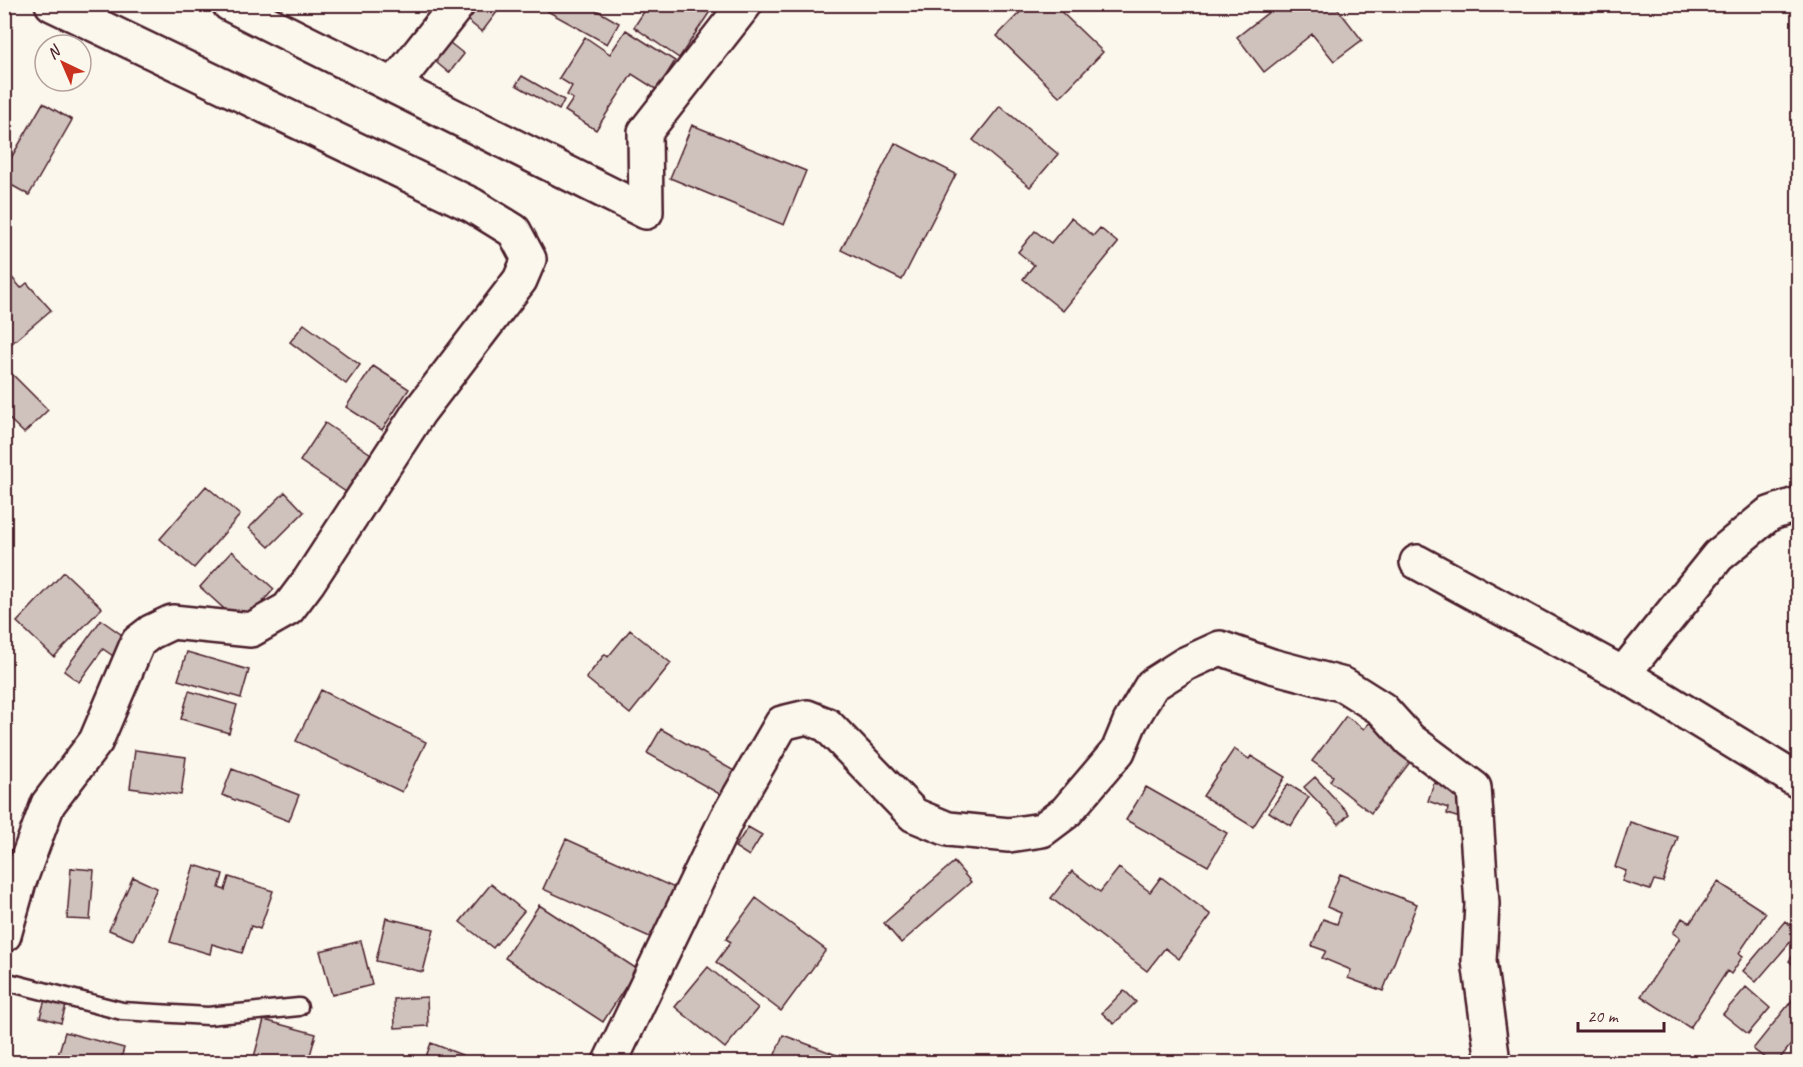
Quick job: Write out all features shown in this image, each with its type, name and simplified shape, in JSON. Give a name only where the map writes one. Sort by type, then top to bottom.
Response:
[{"type":"street","points":[[4,935],[19,882],[48,804],[96,741],[138,642],[151,632],[172,622],[251,630],[288,609],[309,581],[419,412],[520,280],[530,260],[514,231],[472,205],[52,4]]},
{"type":"street","points":[[229,4],[646,212],[645,132],[745,4]]},
{"type":"street","points":[[394,85],[458,4]]},
{"type":"street","points":[[1623,674],[1718,556],[1769,514],[1798,504]]},
{"type":"street","points":[[1417,562],[1623,674],[1798,781]]},
{"type":"street","points":[[610,1062],[727,818],[782,723],[807,717],[827,725],[914,815],[948,829],[1009,835],[1042,830],[1066,812],[1118,751],[1130,722],[1152,685],[1185,664],[1220,648],[1272,666],[1344,685],[1382,709],[1410,740],[1474,788],[1482,904],[1479,962],[1493,1062]]},
{"type":"lane","points":[[4,981],[123,1011],[208,1016],[299,1007]]},
{"type":"building","points":[[461,4],[503,4],[482,32],[456,11]]},
{"type":"building","points":[[551,4],[586,4],[619,23],[607,44],[547,11]]},
{"type":"building","points":[[649,4],[715,4],[679,58],[634,27]]},
{"type":"building","points":[[1028,4],[1053,4],[1103,52],[1060,97],[997,36]]},
{"type":"building","points":[[1279,4],[1334,4],[1362,40],[1334,61],[1312,34],[1264,72],[1237,37]]},
{"type":"building","points":[[626,30],[675,61],[657,90],[632,74],[596,130],[565,111],[573,99],[567,95],[572,86],[559,78],[585,37],[610,54]]},
{"type":"building","points":[[445,39],[464,54],[449,73],[431,58]]},
{"type":"building","points":[[522,76],[564,100],[559,110],[516,85]]},
{"type":"building","points":[[43,103],[72,120],[29,195],[4,181],[4,170]]},
{"type":"building","points":[[1000,106],[1058,154],[1030,187],[973,140]]},
{"type":"building","points":[[692,125],[806,171],[784,225],[670,178]]},
{"type":"building","points":[[895,143],[956,174],[902,280],[841,250]]},
{"type":"building","points":[[1071,218],[1093,236],[1100,228],[1118,243],[1063,311],[1023,279],[1034,265],[1018,252],[1035,231],[1051,243]]},
{"type":"building","points":[[7,272],[21,288],[27,283],[51,310],[4,350],[4,274]]},
{"type":"building","points":[[304,324],[360,365],[346,384],[290,342]]},
{"type":"building","points":[[4,366],[48,410],[24,433],[4,414]]},
{"type":"building","points":[[373,366],[409,389],[382,430],[346,407]]},
{"type":"building","points":[[325,423],[371,454],[346,492],[300,461]]},
{"type":"building","points":[[206,486],[240,515],[194,568],[160,539]]},
{"type":"building","points":[[285,492],[304,512],[269,547],[249,528]]},
{"type":"building","points":[[232,551],[274,589],[242,625],[200,587]]},
{"type":"building","points":[[64,572],[102,608],[54,657],[17,622]]},
{"type":"building","points":[[101,620],[129,640],[116,658],[103,649],[79,682],[64,671]]},
{"type":"building","points":[[630,630],[671,663],[630,714],[586,678],[605,654],[608,657]]},
{"type":"building","points":[[187,652],[249,670],[241,698],[178,680]]},
{"type":"building","points":[[321,690],[426,742],[402,792],[296,741]]},
{"type":"building","points":[[189,691],[237,705],[229,733],[181,719]]},
{"type":"building","points":[[1346,716],[1364,729],[1369,723],[1414,757],[1371,813],[1330,781],[1333,776],[1312,761]]},
{"type":"building","points":[[661,729],[736,772],[723,796],[647,753]]},
{"type":"building","points":[[1234,749],[1249,759],[1251,756],[1285,777],[1253,827],[1203,796]]},
{"type":"building","points":[[135,750],[186,757],[181,795],[130,788]]},
{"type":"building","points":[[232,769],[299,795],[289,821],[222,795]]},
{"type":"building","points":[[1315,777],[1349,814],[1339,824],[1304,787]]},
{"type":"building","points":[[1434,783],[1471,795],[1463,819],[1447,814],[1448,808],[1428,801]]},
{"type":"building","points":[[1288,784],[1309,797],[1291,826],[1269,812]]},
{"type":"building","points":[[1146,787],[1227,833],[1208,866],[1126,820]]},
{"type":"building","points":[[1630,822],[1678,837],[1663,882],[1654,880],[1650,890],[1622,881],[1626,871],[1615,867]]},
{"type":"building","points":[[748,827],[762,835],[749,856],[735,847]]},
{"type":"building","points":[[566,839],[675,888],[652,938],[543,889]]},
{"type":"building","points":[[954,862],[971,882],[901,943],[884,923]]},
{"type":"building","points":[[194,865],[223,874],[219,888],[225,890],[229,877],[273,891],[260,929],[251,926],[242,953],[212,944],[210,954],[170,942]]},
{"type":"building","points":[[71,868],[94,870],[90,920],[67,919]]},
{"type":"building","points":[[1119,868],[1150,892],[1161,877],[1211,915],[1179,959],[1165,948],[1147,971],[1051,898],[1072,871],[1100,892]]},
{"type":"building","points":[[1340,874],[1417,904],[1383,991],[1348,978],[1351,970],[1322,958],[1326,951],[1312,946],[1323,919],[1337,924],[1341,913],[1327,907]]},
{"type":"building","points":[[133,877],[157,888],[133,940],[109,930]]},
{"type":"building","points":[[1718,882],[1766,913],[1739,953],[1743,956],[1731,974],[1727,971],[1690,1028],[1641,996],[1680,938],[1673,933],[1682,918],[1690,923]]},
{"type":"building","points":[[491,884],[524,911],[493,948],[460,922]]},
{"type":"building","points":[[756,898],[826,950],[781,1011],[716,962],[731,942],[726,939]]},
{"type":"building","points":[[539,905],[637,969],[603,1022],[505,958]]},
{"type":"building","points":[[386,918],[434,929],[423,972],[376,961]]},
{"type":"building","points":[[1785,921],[1798,933],[1756,982],[1743,971]]},
{"type":"building","points":[[361,941],[372,985],[332,995],[320,951]]},
{"type":"building","points":[[1798,949],[1798,968],[1789,961]]},
{"type":"building","points":[[708,967],[758,1008],[725,1048],[675,1007]]},
{"type":"building","points":[[1746,987],[1770,1008],[1748,1034],[1723,1014]]},
{"type":"building","points":[[1124,990],[1136,1002],[1114,1024],[1102,1013]]},
{"type":"building","points":[[1798,993],[1798,1036],[1777,1062],[1770,1062],[1753,1049]]},
{"type":"building","points":[[46,996],[67,1002],[61,1023],[40,1017]]},
{"type":"building","points":[[427,997],[428,1026],[395,1028],[394,999]]},
{"type":"building","points":[[264,1020],[316,1034],[308,1062],[276,1062],[254,1057]]},
{"type":"building","points":[[65,1032],[124,1048],[120,1062],[56,1062]]},
{"type":"building","points":[[783,1035],[853,1061],[853,1062],[772,1062]]},
{"type":"building","points":[[431,1043],[462,1055],[460,1062],[424,1062]]}]
